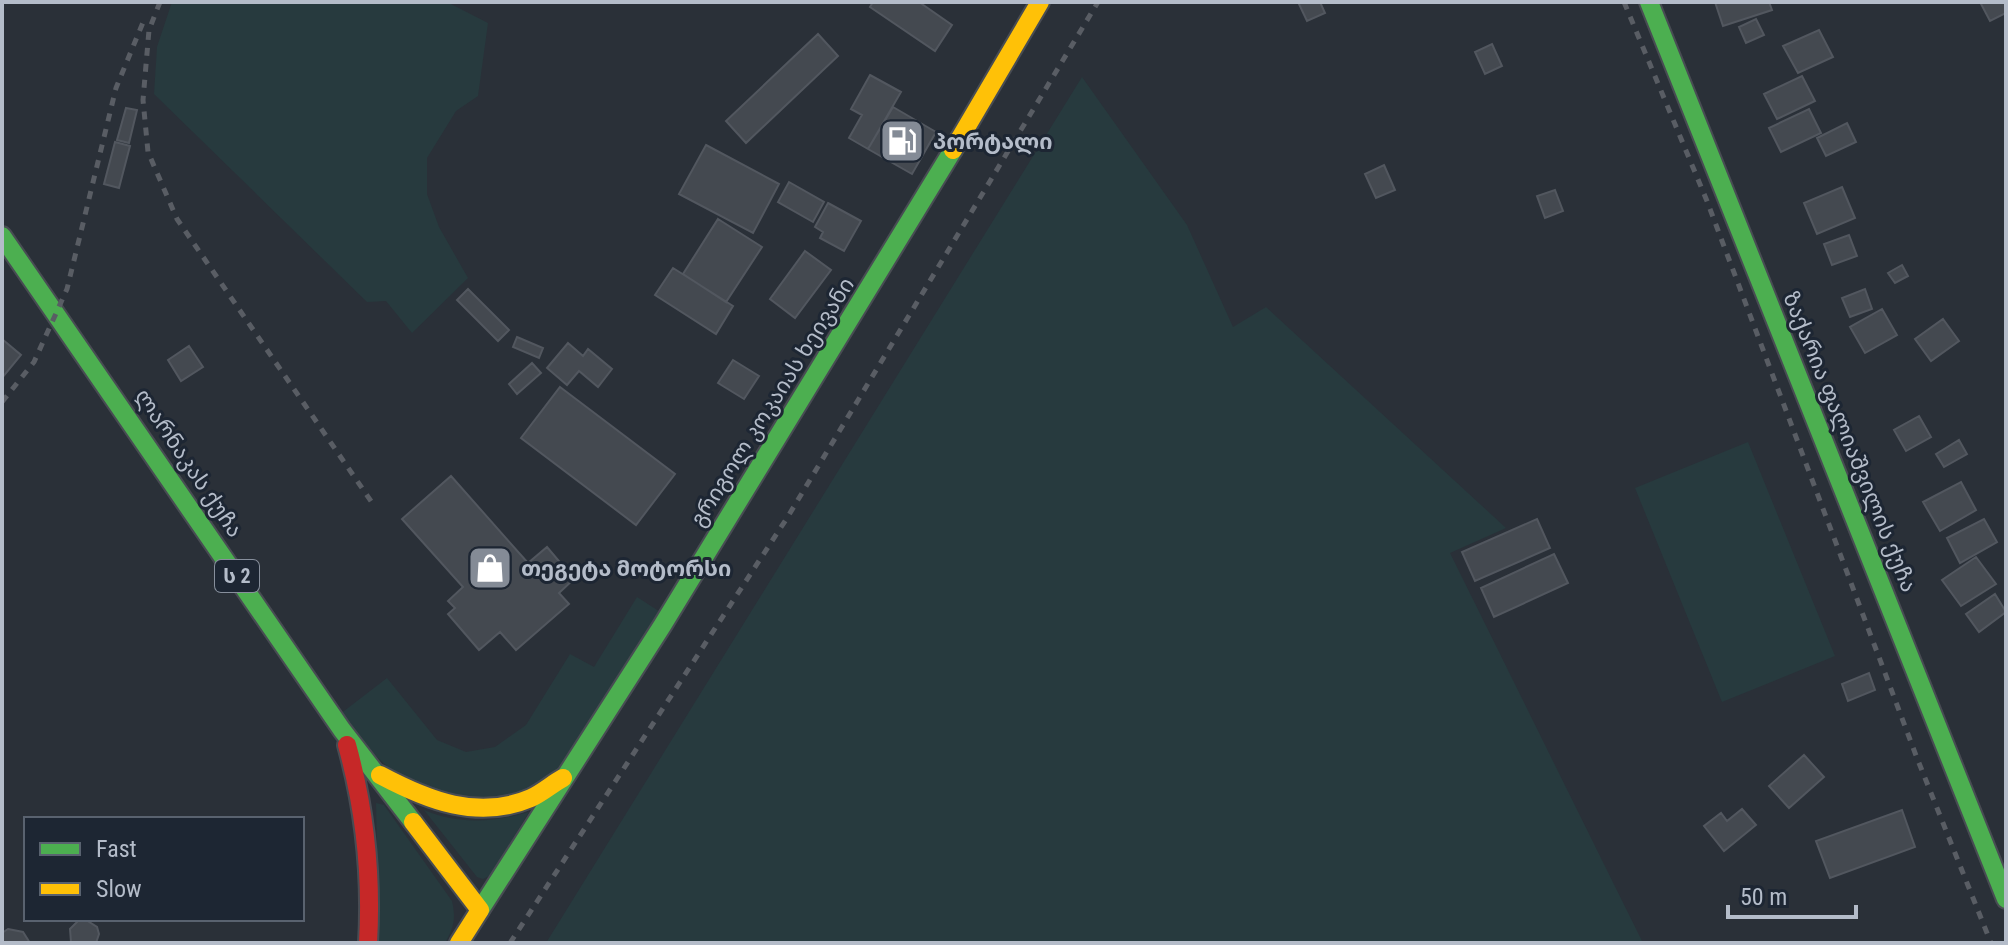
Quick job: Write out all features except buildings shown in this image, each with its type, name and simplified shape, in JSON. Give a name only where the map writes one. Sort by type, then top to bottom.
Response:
[{"type":"main road","name":"გრიგოლ კოკაიას ხეივანი","points":[[459,943],[572,771],[877,277],[1040,2]]},
{"type":"main road","name":"ზაქარია ფალიაშვილის ქუჩა","points":[[1649,2],[2006,899]]},
{"type":"main road","name":"ლარნაკას ქუჩა","points":[[2,236],[342,730],[480,910]]},
{"type":"main road","points":[[342,730],[355,771],[371,889],[368,943]]},
{"type":"main road","points":[[375,772],[421,798],[450,807],[472,807],[512,804],[533,797],[572,771]]},
{"type":"green space","points":[[172,2],[447,2],[488,23],[478,96],[456,111],[427,158],[427,194],[439,227],[468,278],[412,333],[386,301],[367,302],[154,94],[157,47]]},
{"type":"green space","points":[[1082,77],[1187,225],[1233,327],[1266,307],[1506,528],[1450,553],[1643,943],[546,943]]},
{"type":"green space","points":[[1748,442],[1835,656],[1722,702],[1635,488]]},
{"type":"green space","points":[[637,597],[668,617],[572,771],[533,797],[421,798],[335,718],[387,678],[437,740],[466,752],[495,747],[526,725],[570,654],[594,667]]},
{"type":"green space","points":[[376,803],[384,805],[452,901],[453,923],[445,943],[379,943]]},
{"type":"green space","points":[[424,810],[463,820],[503,818],[529,812],[491,875],[483,879],[477,877]]},
{"type":"railway","points":[[160,2],[149,30],[143,100],[148,152],[177,219],[373,504]]},
{"type":"railway","points":[[510,943],[787,518],[1098,2]]},
{"type":"railway","points":[[1624,2],[1707,201],[1917,758],[1991,943]]},
{"type":"railway","points":[[2,402],[34,362],[67,289],[116,88],[144,20]]},
{"type":"traffic: fast","points":[[1649,2],[2006,899]]},
{"type":"traffic: fast","points":[[480,910],[662,626],[953,150]]},
{"type":"traffic: fast","points":[[2,236],[342,730],[413,822]]},
{"type":"traffic: slow","points":[[953,150],[1040,2]]},
{"type":"traffic: slow","points":[[380,775],[434,799],[492,808],[535,796],[563,778]]},
{"type":"traffic: slow","points":[[413,822],[480,910],[459,943]]},
{"type":"traffic: jam","points":[[347,745],[366,843],[368,943]]},
{"type":"place","name":"პორტალი","points":[[902,141]]},
{"type":"place","name":"თეგეტა მოტორსი","points":[[490,568]]}]
